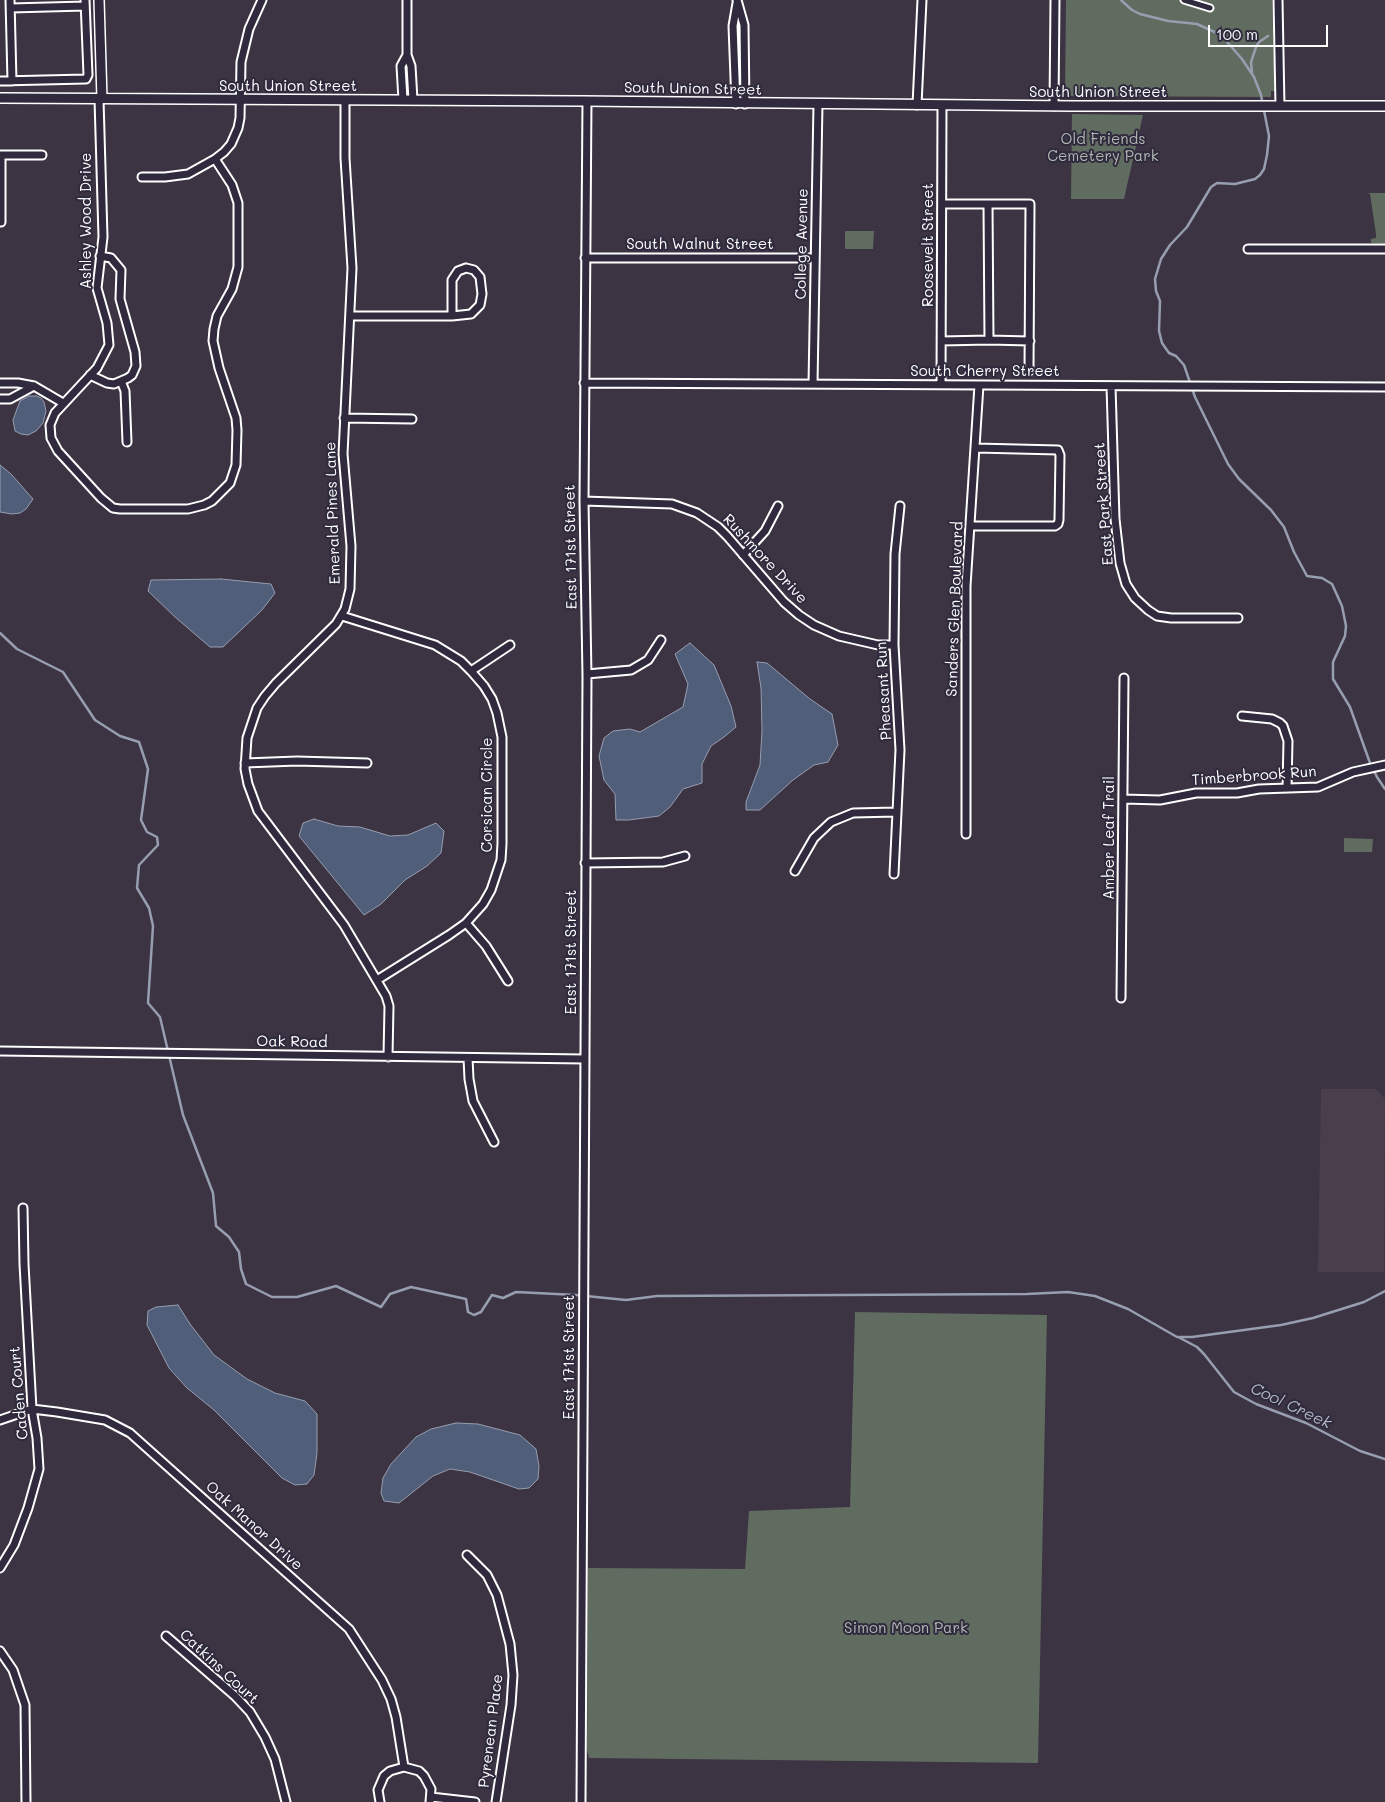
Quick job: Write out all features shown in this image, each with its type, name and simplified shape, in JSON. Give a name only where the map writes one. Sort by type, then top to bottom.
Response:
[{"type":"street","points":[[10,0],[12,81]]},
{"type":"street","points":[[99,0],[101,99]]},
{"type":"street","points":[[142,176],[165,177],[188,174],[224,152],[235,136],[240,118],[241,62],[249,29],[262,0]]},
{"type":"street","points":[[407,0],[407,55],[411,66],[413,100]]},
{"type":"street","points":[[737,0],[733,26],[741,104]]},
{"type":"street","points":[[917,105],[922,0]]},
{"type":"street","points":[[1054,106],[1055,0]]},
{"type":"street","points":[[1184,0],[1210,8]]},
{"type":"street","points":[[1276,106],[1278,0]]},
{"type":"street","points":[[0,81],[83,80],[87,77],[85,3],[50,7],[11,8]]},
{"type":"street","points":[[403,100],[401,66],[407,55]]},
{"type":"street","name":"South Union Street","points":[[0,98],[1054,106],[1385,106]]},
{"type":"street","name":"Ashley Wood Drive","points":[[101,99],[103,237],[97,288],[107,323],[109,345],[97,368],[63,403],[55,413],[50,425],[51,438],[58,451],[101,498],[113,508],[131,510],[188,508],[204,505],[221,493],[234,475],[238,457],[236,418],[214,350],[213,341],[217,316],[232,289],[237,274],[238,213],[236,194],[215,159]]},
{"type":"street","name":"Emerald Pines Lane","points":[[345,100],[345,158],[352,245],[343,454],[350,522],[351,573],[349,599],[342,616],[331,629],[264,696],[251,722],[247,738],[245,763],[248,784],[258,810],[344,925],[386,996],[389,1006],[388,1057]]},
{"type":"street","name":"East 171st Street","points":[[581,1802],[587,674],[584,383],[587,101]]},
{"type":"street","name":"College Avenue","points":[[813,384],[818,104]]},
{"type":"street","name":"Roosevelt Street","points":[[941,385],[942,105]]},
{"type":"street","points":[[1,222],[0,155],[42,155]]},
{"type":"street","points":[[942,204],[1030,204],[1030,372]]},
{"type":"street","points":[[988,204],[989,340]]},
{"type":"street","points":[[1248,249],[1385,250]]},
{"type":"street","points":[[90,375],[107,383],[114,384],[132,375],[136,366],[135,352],[120,299],[121,270],[111,258],[100,256]]},
{"type":"street","name":"South Walnut Street","points":[[585,258],[815,258]]},
{"type":"street","points":[[350,316],[452,316],[471,314],[480,305],[481,282],[478,273],[474,270],[462,269],[454,275],[452,280],[452,316]]},
{"type":"street","points":[[941,341],[1030,340]]},
{"type":"street","points":[[121,381],[125,391],[127,442]]},
{"type":"street","points":[[0,383],[18,383],[34,386],[63,403]]},
{"type":"street","name":"South Cherry Street","points":[[584,383],[1385,387]]},
{"type":"street","name":"Sanders Glen Boulevard","points":[[966,834],[966,586],[979,385]]},
{"type":"street","points":[[0,399],[10,399],[34,386]]},
{"type":"street","name":"East Park Street","points":[[1111,386],[1115,518],[1120,563],[1126,584],[1135,598],[1157,616],[1171,618],[1238,618]]},
{"type":"street","points":[[344,418],[412,419]]},
{"type":"street","points":[[970,526],[1054,526],[1058,524],[1059,520],[1060,454],[1058,450],[976,448]]},
{"type":"street","name":"Rushmore Drive","points":[[584,501],[672,504],[697,513],[718,527],[784,602],[799,615],[814,625],[851,640],[878,645],[894,645]]},
{"type":"street","points":[[743,555],[765,531],[778,506]]},
{"type":"street","name":"Pheasant Run","points":[[894,874],[900,750],[894,645],[895,554],[900,506]]},
{"type":"street","name":"Corsican Circle","points":[[342,616],[435,645],[449,652],[471,670],[484,686],[492,700],[501,727],[502,844],[499,868],[491,890],[483,904],[466,923],[377,980]]},
{"type":"street","points":[[587,674],[631,670],[648,660],[661,640]]},
{"type":"street","points":[[471,670],[510,645]]},
{"type":"street","name":"Amber Leaf Trail","points":[[1121,998],[1124,678]]},
{"type":"street","points":[[1242,716],[1272,719],[1280,722],[1283,726],[1288,741],[1287,788]]},
{"type":"street","points":[[245,763],[297,761],[367,763]]},
{"type":"street","name":"Timberbrook Run","points":[[1123,799],[1160,800],[1196,793],[1237,793],[1259,789],[1318,787],[1353,772],[1385,765]]},
{"type":"street","points":[[795,871],[814,838],[831,822],[853,813],[896,812]]},
{"type":"street","points":[[585,863],[663,862],[685,856]]},
{"type":"street","points":[[466,923],[486,946],[508,981]]},
{"type":"street","name":"Oak Road","points":[[0,1051],[584,1059]]},
{"type":"street","points":[[468,1058],[473,1101],[494,1142]]},
{"type":"street","name":"Caden Court","points":[[0,1568],[14,1545],[39,1469],[37,1438],[32,1409],[24,1264],[23,1208]]},
{"type":"street","name":"Oak Manor Drive","points":[[0,1420],[32,1409],[105,1420],[130,1433],[349,1629],[382,1680],[390,1699],[396,1717],[404,1767]]},
{"type":"street","name":"Pyrenean Place","points":[[467,1555],[487,1575],[497,1595],[510,1644],[513,1675],[511,1705],[496,1802]]},
{"type":"street","name":"Catkins Court","points":[[166,1636],[235,1696],[250,1712],[265,1736],[275,1759],[286,1802]]},
{"type":"street","points":[[0,1652],[13,1670],[25,1705],[26,1802]]},
{"type":"street","points":[[380,1802],[378,1790],[384,1776],[390,1771],[404,1767],[419,1771],[424,1776],[431,1789],[430,1799],[475,1802]]},
{"type":"shaded area","points":[[1321,1089],[1376,1089],[1385,1099],[1384,1272],[1317,1272]]},
{"type":"green space","points":[[1066,0],[1272,0],[1275,91],[1271,91],[1271,97],[1065,96]]},
{"type":"green space","name":"Old Friends Cemetery Park","points":[[1072,114],[1143,115],[1124,199],[1071,199]]},
{"type":"green space","points":[[1367,193],[1385,193],[1385,244],[1371,243],[1371,239],[1376,238],[1376,234],[1370,194]]},
{"type":"green space","points":[[845,231],[874,231],[873,249],[845,249]]},
{"type":"green space","points":[[1344,838],[1373,839],[1372,852],[1344,852]]},
{"type":"green space","name":"Simon Moon Park","points":[[855,1312],[1047,1315],[1038,1763],[589,1758],[587,1750],[588,1568],[745,1569],[749,1511],[850,1507]]},
{"type":"water","points":[[29,396],[41,398],[46,411],[43,423],[36,431],[28,435],[15,431],[13,420],[20,401]]},
{"type":"water","points":[[0,465],[11,474],[33,499],[26,509],[20,513],[0,512]]},
{"type":"water","points":[[221,579],[271,584],[275,593],[262,610],[223,647],[210,647],[148,591],[151,580]]},
{"type":"water","points":[[690,643],[714,665],[731,706],[736,727],[711,746],[702,764],[702,783],[683,789],[670,807],[659,816],[616,820],[615,794],[604,780],[599,756],[604,738],[613,731],[630,729],[640,732],[683,707],[688,684],[675,654]]},
{"type":"water","points":[[757,662],[767,663],[810,699],[832,714],[838,745],[828,762],[814,765],[793,780],[760,810],[746,810],[746,802],[760,765],[762,731],[761,688]]},
{"type":"water","points":[[314,819],[338,826],[360,827],[390,836],[408,835],[436,823],[444,831],[441,853],[427,866],[405,880],[381,904],[364,915],[299,836],[303,823]]},
{"type":"water","points":[[178,1305],[214,1355],[247,1379],[275,1393],[305,1401],[317,1414],[317,1453],[314,1475],[307,1484],[295,1485],[282,1478],[214,1410],[187,1388],[169,1368],[147,1325],[148,1311],[156,1307]]},
{"type":"water","points":[[456,1423],[478,1424],[520,1435],[536,1449],[539,1466],[538,1479],[529,1488],[519,1489],[470,1472],[450,1469],[433,1476],[399,1503],[384,1501],[381,1493],[383,1478],[391,1464],[416,1437],[431,1429]]},
{"type":"waterway","points":[[1121,0],[1132,10],[1140,14],[1168,21],[1197,24],[1221,35],[1242,59],[1254,77],[1261,95],[1269,136],[1264,169],[1255,179],[1235,184],[1217,183],[1211,187],[1187,227],[1170,245],[1161,259],[1155,279],[1156,291],[1160,301],[1159,331],[1162,343],[1169,353],[1176,356],[1184,365],[1195,397],[1228,464],[1239,479],[1271,510],[1284,527],[1294,552],[1307,576],[1322,578],[1332,584],[1342,606],[1346,626],[1345,636],[1333,662],[1333,679],[1350,707],[1370,763],[1385,789]]},
{"type":"waterway","points":[[1252,73],[1251,62],[1256,47],[1259,42],[1268,36]]},
{"type":"waterway","points":[[0,633],[17,649],[63,672],[95,720],[120,736],[139,742],[148,769],[141,820],[147,832],[157,837],[158,845],[139,865],[137,888],[149,908],[153,926],[148,1003],[160,1017],[183,1115],[213,1193],[216,1226],[229,1237],[239,1252],[241,1269],[246,1284],[272,1297],[297,1297],[336,1286],[381,1307],[390,1294],[411,1287],[466,1299],[468,1312],[474,1315],[481,1312],[492,1295],[503,1298],[516,1292],[626,1300],[657,1296],[1027,1294],[1068,1292],[1095,1296],[1128,1309],[1177,1337],[1192,1337],[1281,1325],[1313,1318],[1364,1302],[1385,1291]]},
{"type":"waterway","name":"Cool Creek","points":[[1180,1338],[1197,1347],[1234,1392],[1256,1404],[1306,1423],[1360,1451],[1385,1459]]}]
